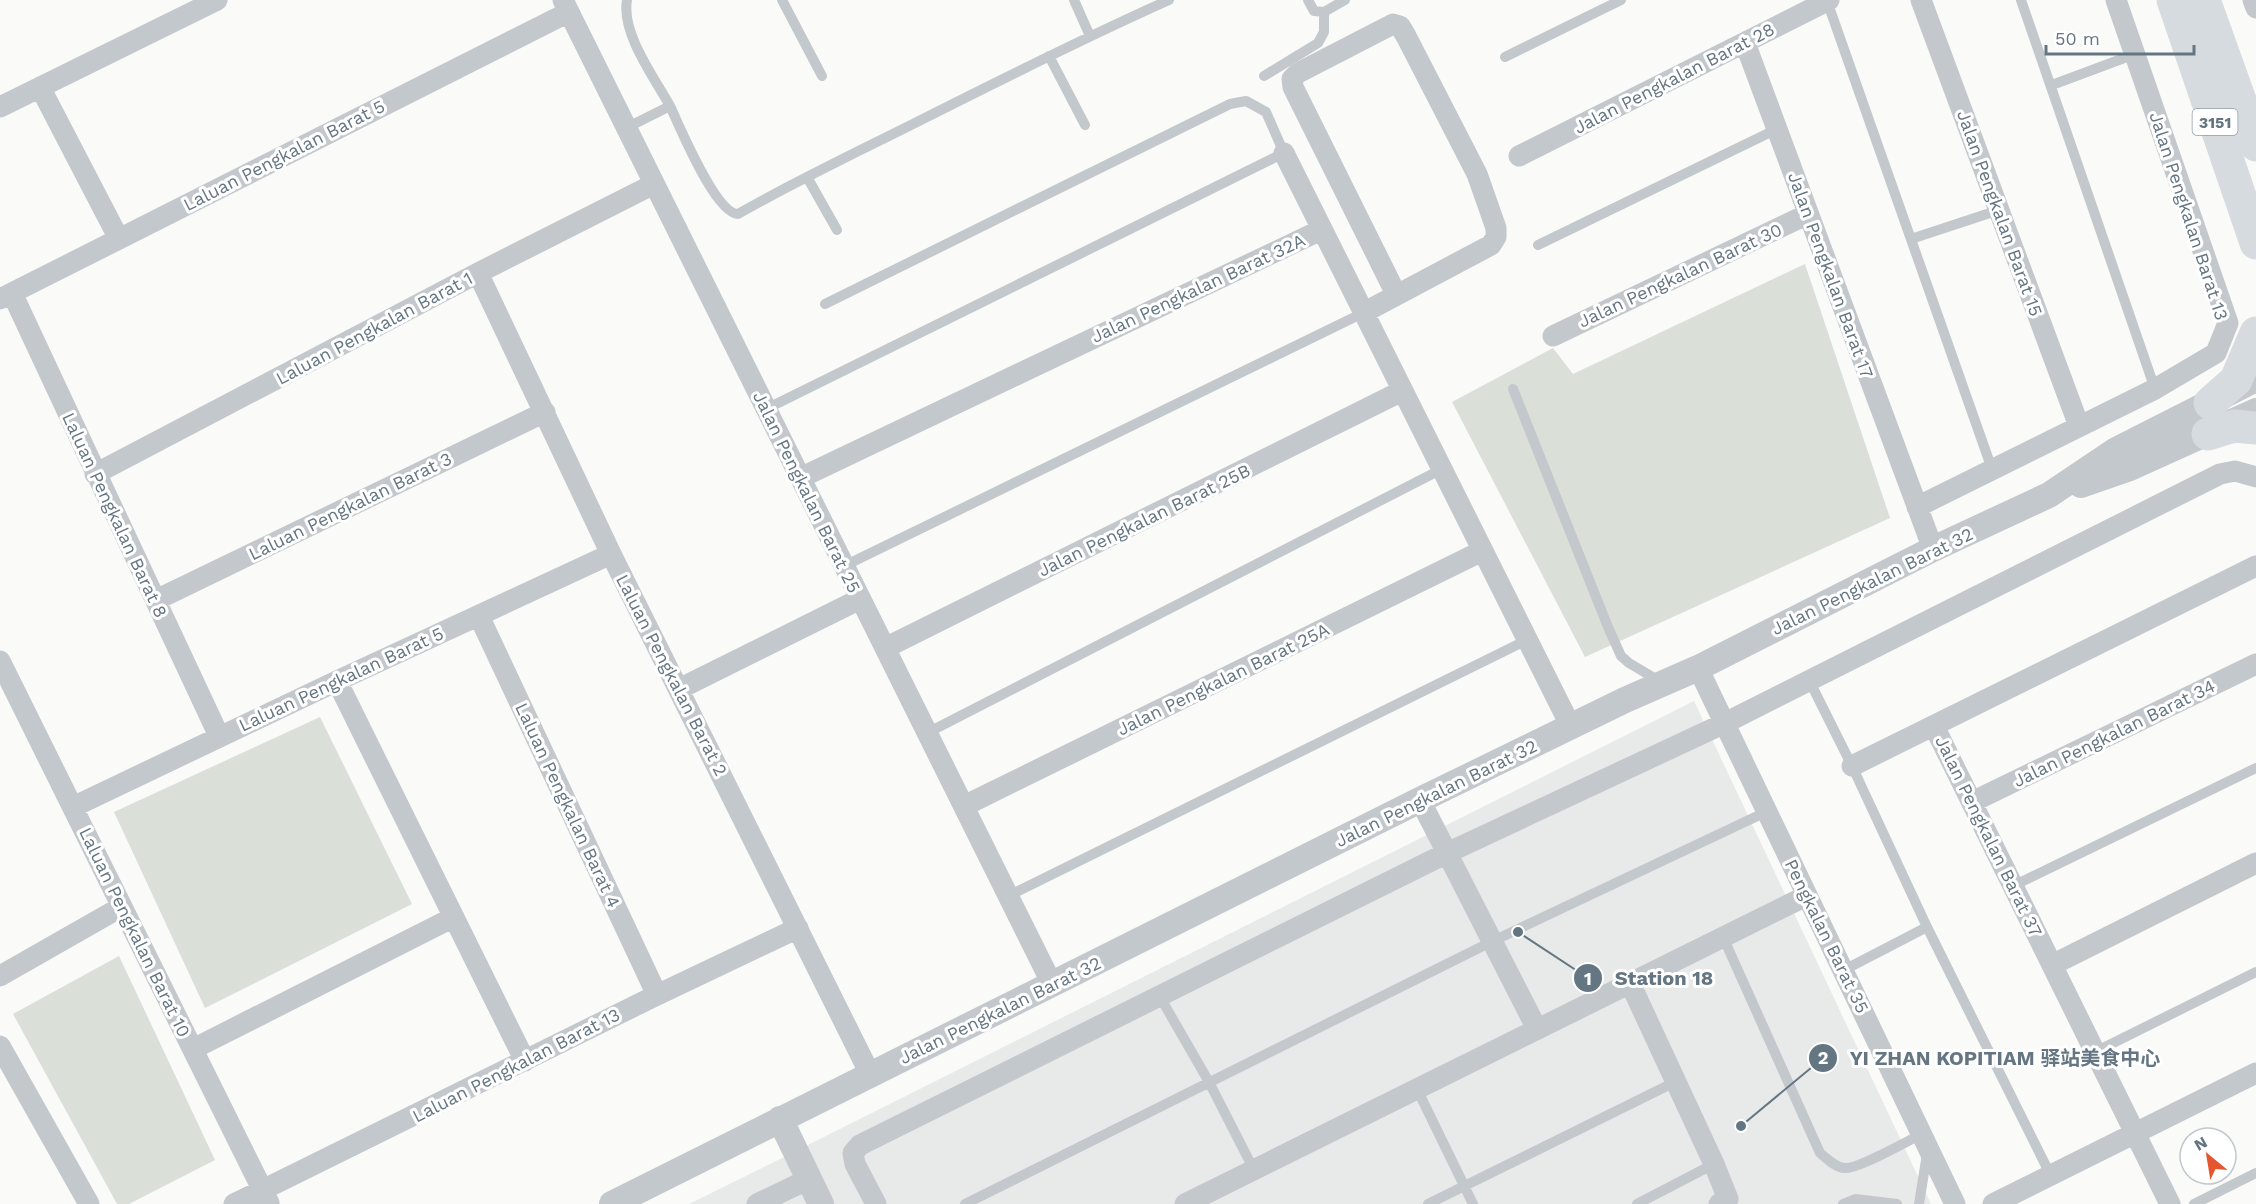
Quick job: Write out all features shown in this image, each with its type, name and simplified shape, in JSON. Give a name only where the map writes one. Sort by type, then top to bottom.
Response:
[{"type":"main road","name":"3151","points":[[2173,0],[2256,243]]},
{"type":"main road","name":"3151","points":[[2208,1],[2256,145]]},
{"type":"main road","points":[[2256,333],[2236,380],[2209,418],[2234,426],[2256,428]]},
{"type":"street","name":"Jalan Pengkalan Barat 28","points":[[1519,156],[1828,0]]},
{"type":"street","name":"Jalan Pengkalan Barat 15","points":[[1921,0],[2079,426]]},
{"type":"street","name":"Jalan Pengkalan Barat 13","points":[[1917,507],[2155,389],[2216,353],[2228,323],[2116,0]]},
{"type":"street","points":[[0,107],[208,2]]},
{"type":"street","name":"Jalan Pengkalan Barat 25","points":[[566,6],[1052,984]]},
{"type":"street","name":"Laluan Pengkalan Barat 5","points":[[6,296],[566,6]]},
{"type":"street","points":[[1363,313],[1491,245],[1496,237],[1496,228],[1477,174],[1407,36],[1400,26],[1393,24],[1298,73],[1292,79],[1293,87],[1396,294]]},
{"type":"street","name":"Jalan Pengkalan Barat 17","points":[[1745,43],[1933,549]]},
{"type":"street","points":[[40,87],[119,239]]},
{"type":"street","points":[[1284,153],[1321,230]]},
{"type":"street","name":"Laluan Pengkalan Barat 1","points":[[95,474],[478,273],[654,184]]},
{"type":"street","name":"Jalan Pengkalan Barat 30","points":[[1553,336],[1808,214]]},
{"type":"street","name":"Jalan Pengkalan Barat 32A","points":[[800,478],[1321,230],[1571,727]]},
{"type":"street","name":"Laluan Pengkalan Barat 2","points":[[478,273],[611,554],[870,1074]]},
{"type":"street","name":"Laluan Pengkalan Barat 8","points":[[6,296],[156,600],[219,736]]},
{"type":"street","name":"Jalan Pengkalan Barat 32","points":[[612,1204],[1420,800],[1698,668],[1933,549],[2049,495],[2116,450],[2209,418],[2256,380]]},
{"type":"street","name":"Jalan Pengkalan Barat 25B","points":[[885,648],[1402,391]]},
{"type":"street","points":[[2209,418],[2256,411]]},
{"type":"street","name":"Laluan Pengkalan Barat 3","points":[[156,600],[545,412]]},
{"type":"street","points":[[876,1204],[855,1164],[853,1153],[860,1145],[1447,853],[1725,723],[2220,474],[2235,471],[2256,477]]},
{"type":"street","name":"Jalan Pengkalan Barat 25A","points":[[964,806],[1482,551]]},
{"type":"street","name":"Laluan Pengkalan Barat 5","points":[[73,807],[219,736],[611,554]]},
{"type":"street","name":"Jalan Pengkalan Barat 37","points":[[2170,1204],[1934,726],[2256,566]]},
{"type":"street","points":[[679,689],[860,599]]},
{"type":"street","name":"Laluan Pengkalan Barat 4","points":[[479,616],[657,995]]},
{"type":"street","name":"Laluan Pengkalan Barat 10","points":[[0,661],[266,1197]]},
{"type":"street","name":"Jalan Pengkalan Barat 34","points":[[1972,802],[2256,664]]},
{"type":"street","name":"Pengkalan Barat 35","points":[[1698,668],[1955,1204]]},
{"type":"street","points":[[337,681],[525,1061]]},
{"type":"street","points":[[1852,766],[1934,726]]},
{"type":"street","points":[[1420,800],[1538,1029]]},
{"type":"street","points":[[2052,965],[2256,863]]},
{"type":"street","points":[[1185,1204],[1806,896]]},
{"type":"street","points":[[0,976],[121,907]]},
{"type":"street","points":[[193,1049],[454,917]]},
{"type":"street","name":"Laluan Pengkalan Barat 13","points":[[234,1204],[266,1197],[525,1061],[798,928]]},
{"type":"street","points":[[1630,983],[1714,1164],[1724,1202]]},
{"type":"street","points":[[0,1046],[89,1204]]},
{"type":"street","points":[[1993,1204],[2256,1073]]},
{"type":"street","points":[[780,1119],[821,1204]]},
{"type":"street","points":[[763,1203],[809,1179]]},
{"type":"lane","points":[[627,0],[625,10],[634,42],[718,200],[733,214],[738,214],[1049,56],[1169,0]]},
{"type":"lane","points":[[782,0],[822,76]]},
{"type":"lane","points":[[1074,0],[1090,36]]},
{"type":"lane","points":[[1308,0],[1314,11],[1324,12],[1345,0]]},
{"type":"lane","points":[[1505,57],[1621,0]]},
{"type":"lane","points":[[1828,0],[1992,469]]},
{"type":"lane","points":[[2021,0],[2155,389]]},
{"type":"lane","points":[[1264,76],[1318,43],[1324,32],[1324,12]]},
{"type":"lane","points":[[2052,85],[2135,54]]},
{"type":"lane","points":[[1049,56],[1085,125]]},
{"type":"lane","points":[[766,409],[1284,153],[1266,112],[1246,101],[1230,104],[825,304]]},
{"type":"lane","points":[[626,128],[670,106]]},
{"type":"lane","points":[[1538,245],[1777,129]]},
{"type":"lane","points":[[807,177],[837,230]]},
{"type":"lane","points":[[1911,239],[1999,210]]},
{"type":"lane","points":[[844,566],[1363,313]]},
{"type":"lane","points":[[1513,389],[1621,656],[1664,683]]},
{"type":"lane","points":[[927,733],[1442,470]]},
{"type":"lane","points":[[1008,896],[1527,640]]},
{"type":"lane","points":[[1809,680],[1927,927],[2052,1176]]},
{"type":"lane","points":[[2013,886],[2256,768]]},
{"type":"lane","points":[[965,1204],[1493,941],[1768,811]]},
{"type":"lane","points":[[1844,970],[1927,927]]},
{"type":"lane","points":[[1723,938],[1820,1153],[1829,1161],[1844,1168],[1925,1141],[1919,1204]]},
{"type":"lane","points":[[2095,1052],[2256,972]]},
{"type":"lane","points":[[1160,996],[1209,1082],[1254,1170]]},
{"type":"lane","points":[[1428,1204],[1677,1081]]},
{"type":"lane","points":[[1417,1089],[1473,1204]]},
{"type":"lane","points":[[1637,1204],[1714,1164]]},
{"type":"lane","points":[[2193,1204],[2256,1173]]},
{"type":"lane","points":[[1843,1204],[1855,1199],[1897,1204]]},
{"type":"shaded area","points":[[1805,264],[1890,518],[1585,657],[1452,402],[1553,348],[1573,374]]},
{"type":"shaded area","points":[[1694,701],[1931,1204],[689,1204],[774,1162]]},
{"type":"shaded area","points":[[320,717],[412,904],[205,1008],[114,812]]},
{"type":"shaded area","points":[[119,956],[215,1160],[129,1204],[117,1204],[13,1014]]},
{"type":"place","name":"Station 18","points":[[1518,932]]},
{"type":"place","name":"YI ZHAN KOPITIAM 驿站美食中心","points":[[1741,1126]]}]
